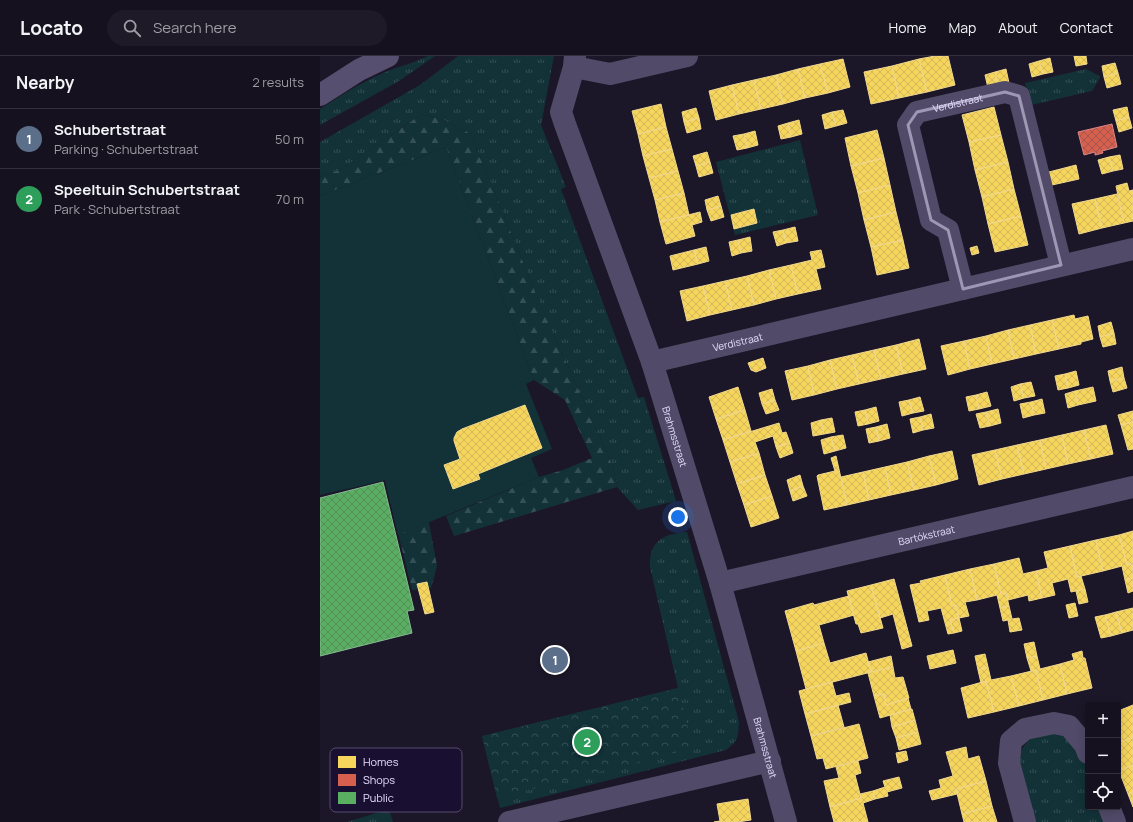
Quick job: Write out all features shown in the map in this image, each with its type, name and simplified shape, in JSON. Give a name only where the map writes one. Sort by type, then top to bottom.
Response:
[{"type":"street","points":[[320,95],[359,70],[388,56]]},
{"type":"street","points":[[574,62],[610,74],[688,56]]},
{"type":"street","name":"Brahmsstraat","points":[[574,62],[561,112],[652,362],[720,583],[786,822]]},
{"type":"street","name":"Verdistraat","points":[[963,289],[948,230],[931,220],[908,125],[917,112],[1004,92],[1019,96],[1061,265]]},
{"type":"street","name":"Verdistraat","points":[[652,362],[1133,249]]},
{"type":"street","name":"Bartókstraat","points":[[720,583],[1133,487]]},
{"type":"street","points":[[1024,822],[1009,763],[1011,742],[1026,729],[1054,723],[1069,726],[1085,745]]},
{"type":"street","points":[[509,822],[770,761]]},
{"type":"street","points":[[1110,810],[1115,822]]},
{"type":"highlighted area","points":[[1005,92],[1019,96],[1061,265],[963,289],[948,230],[931,220],[908,125],[917,112]]},
{"type":"green space","points":[[428,56],[435,56],[399,81],[320,125],[320,109],[371,79]]},
{"type":"green space","points":[[458,56],[554,56],[541,125],[566,187],[561,189],[638,398],[644,397],[676,501],[638,510],[617,487],[613,467],[540,304],[471,134],[444,120],[422,114],[341,169],[320,177],[320,142],[420,85]]},
{"type":"green space","points":[[1086,69],[1100,76],[1092,91],[1031,105],[1025,83]]},
{"type":"green space","points":[[422,114],[444,120],[471,134],[540,304],[613,467],[617,487],[454,536],[446,516],[539,477],[563,470],[592,458],[565,400],[534,380],[446,147],[320,196],[320,177],[341,169]]},
{"type":"green space","points":[[800,140],[818,215],[735,235],[716,162]]},
{"type":"green space","points":[[446,147],[534,380],[526,384],[552,449],[531,458],[539,477],[398,535],[385,480],[320,495],[320,196]]},
{"type":"green space","points":[[399,449],[429,523],[437,566],[431,588],[412,590],[385,480],[343,490]]},
{"type":"green space","points":[[687,532],[739,722],[736,741],[726,750],[500,808],[482,736],[678,688],[650,567],[650,558],[655,545],[659,540],[678,533]]},
{"type":"green space","points":[[678,688],[693,748],[497,798],[482,736]]},
{"type":"green space","points":[[1058,732],[1071,738],[1080,752],[1085,765],[1085,810],[1103,810],[1108,822],[1034,822],[1019,758],[1022,749],[1029,739]]},
{"type":"green space","points":[[379,812],[390,812],[393,822],[347,822]]},
{"type":"building: Homes","points":[[935,56],[948,56],[955,85],[927,92],[919,59]]},
{"type":"building: Homes","points":[[1074,56],[1086,56],[1087,64],[1076,66]]},
{"type":"building: Homes","points":[[1050,58],[1053,72],[1043,74],[1039,61]]},
{"type":"building: Homes","points":[[843,59],[850,87],[828,93],[820,64]]},
{"type":"building: Homes","points":[[919,59],[927,92],[899,98],[892,66]]},
{"type":"building: Homes","points":[[1039,61],[1043,74],[1032,77],[1029,64]]},
{"type":"building: Homes","points":[[1115,63],[1118,73],[1104,77],[1102,66]]},
{"type":"building: Homes","points":[[820,64],[828,93],[805,98],[798,69]]},
{"type":"building: Homes","points":[[892,66],[899,98],[871,104],[864,72]]},
{"type":"building: Homes","points":[[798,69],[805,98],[783,104],[776,75]]},
{"type":"building: Homes","points":[[1006,69],[1009,83],[998,86],[995,72]]},
{"type":"building: Homes","points":[[995,72],[998,86],[988,88],[985,75]]},
{"type":"building: Homes","points":[[1118,73],[1121,84],[1107,88],[1104,77]]},
{"type":"building: Homes","points":[[776,75],[783,104],[761,109],[754,80]]},
{"type":"building: Homes","points":[[754,80],[761,109],[739,114],[732,85]]},
{"type":"building: Homes","points":[[732,85],[739,114],[716,120],[709,91]]},
{"type":"building: Homes","points":[[661,104],[666,127],[638,134],[632,111]]},
{"type":"building: Homes","points":[[994,107],[1001,135],[969,142],[962,115]]},
{"type":"building: Homes","points":[[1127,107],[1129,117],[1116,121],[1113,110]]},
{"type":"building: Homes","points":[[696,108],[699,118],[684,122],[682,112]]},
{"type":"building: Homes","points":[[843,110],[847,123],[836,126],[832,112]]},
{"type":"building: Homes","points":[[832,112],[836,126],[825,129],[822,115]]},
{"type":"building: Homes","points":[[1129,117],[1132,128],[1119,132],[1116,121]]},
{"type":"building: Homes","points":[[699,118],[701,129],[687,133],[684,122]]},
{"type":"building: Homes","points":[[799,120],[802,134],[791,137],[788,123]]},
{"type":"building: Homes","points":[[788,123],[791,137],[781,139],[778,126]]},
{"type":"building: Homes","points":[[666,127],[672,149],[643,156],[638,134]]},
{"type":"building: Homes","points":[[877,130],[884,158],[851,166],[845,138]]},
{"type":"building: Homes","points":[[755,131],[758,145],[747,148],[744,134]]},
{"type":"building: Homes","points":[[744,134],[747,148],[737,150],[733,136]]},
{"type":"building: Homes","points":[[1001,135],[1008,162],[975,170],[969,142]]},
{"type":"building: Homes","points":[[672,149],[678,171],[649,178],[643,156]]},
{"type":"building: Homes","points":[[707,152],[710,162],[696,166],[693,156]]},
{"type":"building: Homes","points":[[1120,155],[1123,169],[1113,171],[1109,157]]},
{"type":"building: Homes","points":[[1109,157],[1113,171],[1102,174],[1098,160]]},
{"type":"building: Homes","points":[[884,158],[890,185],[858,193],[851,166]]},
{"type":"building: Homes","points":[[710,162],[713,173],[699,177],[696,166]]},
{"type":"building: Homes","points":[[1008,162],[1014,189],[982,197],[975,170]]},
{"type":"building: Homes","points":[[1076,165],[1079,179],[1052,185],[1049,172]]},
{"type":"building: Homes","points":[[678,171],[684,193],[655,200],[649,178]]},
{"type":"building: Homes","points":[[1127,183],[1129,191],[1133,190],[1133,221],[1124,223],[1116,186]]},
{"type":"building: Homes","points":[[890,185],[896,212],[864,220],[858,193]]},
{"type":"building: Homes","points":[[1014,189],[1021,216],[988,224],[982,197]]},
{"type":"building: Homes","points":[[684,193],[689,215],[660,222],[655,200]]},
{"type":"building: Homes","points":[[1117,194],[1124,223],[1102,228],[1095,199]]},
{"type":"building: Homes","points":[[718,196],[721,206],[707,210],[705,200]]},
{"type":"building: Homes","points":[[1095,199],[1102,228],[1079,234],[1072,204]]},
{"type":"building: Homes","points":[[721,206],[724,217],[711,221],[707,210]]},
{"type":"building: Homes","points":[[754,209],[757,223],[734,229],[731,215]]},
{"type":"building: Homes","points":[[700,212],[702,222],[692,225],[695,236],[666,244],[660,222]]},
{"type":"building: Homes","points":[[896,212],[903,240],[871,247],[864,220]]},
{"type":"building: Homes","points":[[1021,216],[1028,245],[995,252],[988,224]]},
{"type":"building: Homes","points":[[795,227],[798,241],[786,243],[783,230]]},
{"type":"building: Homes","points":[[783,230],[786,243],[777,246],[773,232]]},
{"type":"building: Homes","points":[[750,237],[752,251],[741,253],[738,240]]},
{"type":"building: Homes","points":[[738,240],[741,253],[732,256],[729,242]]},
{"type":"building: Homes","points":[[903,240],[909,268],[877,275],[871,247]]},
{"type":"building: Homes","points":[[977,246],[979,253],[972,255],[970,248]]},
{"type":"building: Homes","points":[[706,247],[709,261],[698,264],[694,250]]},
{"type":"building: Homes","points":[[694,250],[698,264],[673,270],[670,256]]},
{"type":"building: Homes","points":[[821,250],[825,267],[816,269],[821,289],[798,294],[791,265],[812,260],[810,252]]},
{"type":"building: Homes","points":[[791,265],[798,294],[776,299],[769,270]]},
{"type":"building: Homes","points":[[769,270],[776,299],[754,305],[747,276]]},
{"type":"building: Homes","points":[[747,276],[754,305],[732,310],[725,281]]},
{"type":"building: Homes","points":[[725,281],[732,310],[710,315],[703,286]]},
{"type":"building: Homes","points":[[703,286],[710,315],[687,321],[680,291]]},
{"type":"building: Homes","points":[[1074,315],[1075,319],[1088,316],[1093,339],[1081,342],[1081,344],[1059,349],[1052,320]]},
{"type":"building: Homes","points":[[1052,320],[1059,349],[1036,354],[1030,325]]},
{"type":"building: Homes","points":[[1111,322],[1114,333],[1100,337],[1098,326]]},
{"type":"building: Homes","points":[[1030,325],[1036,354],[1014,359],[1008,330]]},
{"type":"building: Homes","points":[[1008,330],[1014,359],[992,364],[986,336]]},
{"type":"building: Homes","points":[[1114,333],[1116,344],[1103,347],[1100,337]]},
{"type":"building: Homes","points":[[986,336],[992,364],[970,369],[964,341]]},
{"type":"building: Homes","points":[[919,339],[926,369],[903,374],[896,345]]},
{"type":"building: Homes","points":[[964,341],[970,369],[948,375],[941,346]]},
{"type":"building: Homes","points":[[896,345],[903,374],[881,379],[874,350]]},
{"type":"building: Homes","points":[[874,350],[881,379],[859,384],[852,355]]},
{"type":"building: Homes","points":[[852,355],[859,384],[837,389],[830,360]]},
{"type":"building: Homes","points":[[763,358],[766,368],[756,372],[751,370],[748,363]]},
{"type":"building: Homes","points":[[830,360],[837,389],[814,395],[808,366]]},
{"type":"building: Homes","points":[[808,366],[814,395],[792,400],[785,371]]},
{"type":"building: Homes","points":[[1122,367],[1124,378],[1110,381],[1108,371]]},
{"type":"building: Homes","points":[[1076,371],[1079,385],[1068,388],[1065,374]]},
{"type":"building: Homes","points":[[1065,374],[1068,388],[1058,390],[1055,376]]},
{"type":"building: Homes","points":[[1124,378],[1127,388],[1113,392],[1110,381]]},
{"type":"building: Homes","points":[[1031,382],[1035,396],[1024,398],[1020,384]]},
{"type":"building: Homes","points":[[1020,384],[1024,398],[1014,401],[1011,387]]},
{"type":"building: Homes","points":[[738,387],[745,410],[716,419],[709,397]]},
{"type":"building: Homes","points":[[1093,387],[1096,401],[1078,405],[1075,391]]},
{"type":"building: Homes","points":[[772,389],[775,400],[762,404],[759,393]]},
{"type":"building: Homes","points":[[1075,391],[1078,405],[1068,408],[1065,394]]},
{"type":"building: Homes","points":[[987,392],[991,406],[979,409],[976,395]]},
{"type":"building: Homes","points":[[976,395],[979,409],[969,411],[966,397]]},
{"type":"building: Homes","points":[[920,397],[924,411],[913,413],[909,400]]},
{"type":"building: Homes","points":[[1042,399],[1045,413],[1034,415],[1031,402]]},
{"type":"building: Homes","points":[[775,400],[779,410],[766,414],[762,404]]},
{"type":"building: Homes","points":[[909,400],[913,413],[902,416],[899,402]]},
{"type":"building: Homes","points":[[1031,402],[1034,415],[1023,418],[1020,404]]},
{"type":"building: Homes","points":[[525,405],[542,448],[478,474],[480,479],[453,489],[444,465],[460,459],[454,441],[457,432]]},
{"type":"building: Homes","points":[[876,407],[879,421],[868,424],[865,410]]},
{"type":"building: Homes","points":[[998,409],[1001,423],[990,426],[986,412]]},
{"type":"building: Homes","points":[[745,410],[751,431],[723,440],[716,419]]},
{"type":"building: Homes","points":[[865,410],[868,424],[858,426],[855,412]]},
{"type":"building: Homes","points":[[1133,411],[1133,422],[1121,425],[1118,415]]},
{"type":"building: Homes","points":[[986,412],[990,426],[980,428],[976,414]]},
{"type":"building: Homes","points":[[931,414],[934,428],[923,430],[920,417]]},
{"type":"building: Homes","points":[[920,417],[923,430],[913,433],[910,419]]},
{"type":"building: Homes","points":[[832,418],[835,432],[824,434],[821,420]]},
{"type":"building: Homes","points":[[821,420],[824,434],[813,436],[811,423]]},
{"type":"building: Homes","points":[[1133,422],[1133,449],[1128,450],[1121,425]]},
{"type":"building: Homes","points":[[779,423],[782,433],[786,432],[790,443],[776,447],[773,436],[755,442],[759,453],[730,462],[723,440]]},
{"type":"building: Homes","points":[[887,424],[890,438],[879,441],[876,427]]},
{"type":"building: Homes","points":[[1106,425],[1113,454],[1091,459],[1084,430]]},
{"type":"building: Homes","points":[[876,427],[879,441],[869,443],[866,429]]},
{"type":"building: Homes","points":[[1084,430],[1091,459],[1068,464],[1062,435]]},
{"type":"building: Homes","points":[[843,435],[846,448],[835,451],[831,437]]},
{"type":"building: Homes","points":[[1062,435],[1068,464],[1046,469],[1040,440]]},
{"type":"building: Homes","points":[[831,437],[835,451],[824,454],[821,440]]},
{"type":"building: Homes","points":[[1040,440],[1046,469],[1024,474],[1017,445]]},
{"type":"building: Homes","points":[[790,443],[793,453],[780,458],[776,447]]},
{"type":"building: Homes","points":[[1017,445],[1024,474],[1002,479],[995,450]]},
{"type":"building: Homes","points":[[995,450],[1002,479],[979,485],[972,455]]},
{"type":"building: Homes","points":[[952,451],[958,479],[936,485],[929,456]]},
{"type":"building: Homes","points":[[759,453],[765,475],[737,484],[730,462]]},
{"type":"building: Homes","points":[[836,456],[847,505],[824,510],[817,476],[835,471],[831,458]]},
{"type":"building: Homes","points":[[929,456],[936,485],[914,490],[907,462]]},
{"type":"building: Homes","points":[[907,462],[914,490],[891,495],[885,467]]},
{"type":"building: Homes","points":[[885,467],[891,495],[869,500],[863,472]]},
{"type":"building: Homes","points":[[863,472],[869,500],[847,505],[841,477]]},
{"type":"building: Homes","points":[[765,475],[772,496],[744,505],[737,484]]},
{"type":"building: Homes","points":[[800,475],[803,486],[790,491],[787,480]]},
{"type":"building: Homes","points":[[803,486],[807,496],[793,501],[790,491]]},
{"type":"building: Homes","points":[[772,496],[779,518],[751,527],[744,505]]},
{"type":"building: Homes","points":[[1133,531],[1133,570],[1131,564],[1127,565],[1119,535]]},
{"type":"building: Homes","points":[[1119,535],[1127,565],[1131,564],[1133,572],[1133,578],[1125,580],[1122,566],[1103,571],[1096,540]]},
{"type":"building: Homes","points":[[1096,540],[1103,571],[1077,577],[1070,546]]},
{"type":"building: Homes","points":[[1070,546],[1077,577],[1081,576],[1085,589],[1071,592],[1068,579],[1052,583],[1055,595],[1042,598],[1036,571],[1048,568],[1044,552]]},
{"type":"building: Homes","points":[[1019,558],[1023,574],[1036,571],[1042,598],[1029,601],[1028,595],[1008,600],[1006,593],[1001,594],[994,564]]},
{"type":"building: Homes","points":[[994,564],[1001,594],[1006,593],[1009,606],[1000,608],[997,595],[977,600],[970,569]]},
{"type":"building: Homes","points":[[970,569],[977,600],[965,602],[969,616],[959,618],[956,605],[952,606],[945,575]]},
{"type":"building: Homes","points":[[945,575],[952,606],[956,605],[959,618],[950,620],[954,633],[948,634],[941,608],[927,611],[929,620],[919,622],[910,585]]},
{"type":"building: Homes","points":[[1133,578],[1133,591],[1128,593],[1125,580]]},
{"type":"building: Homes","points":[[894,579],[912,646],[902,649],[893,614],[880,618],[871,585]]},
{"type":"building: Homes","points":[[427,582],[434,612],[425,614],[417,584]]},
{"type":"building: Homes","points":[[871,585],[883,628],[861,633],[858,624],[856,624],[847,591]]},
{"type":"building: Homes","points":[[1085,589],[1088,602],[1079,604],[1076,591]]},
{"type":"building: Homes","points":[[849,596],[854,615],[819,625],[824,643],[796,651],[785,611],[813,603],[814,605]]},
{"type":"building: Homes","points":[[1075,603],[1078,616],[1069,618],[1066,605]]},
{"type":"building: Homes","points":[[1009,606],[1012,619],[1019,618],[1022,630],[1010,632],[1008,620],[1003,621],[1000,608]]},
{"type":"building: Homes","points":[[1133,608],[1133,630],[1122,633],[1116,612]]},
{"type":"building: Homes","points":[[1116,612],[1122,633],[1111,636],[1105,615]]},
{"type":"building: Homes","points":[[1105,615],[1111,636],[1101,638],[1095,617]]},
{"type":"building: Homes","points":[[959,618],[962,631],[954,633],[950,620]]},
{"type":"building: Homes","points":[[1034,642],[1037,656],[1027,658],[1024,644]]},
{"type":"building: Homes","points":[[824,643],[830,663],[866,653],[871,672],[806,689],[796,651]]},
{"type":"building: Homes","points":[[953,650],[956,663],[930,669],[927,656]]},
{"type":"building: Homes","points":[[1082,651],[1092,688],[1067,694],[1060,664],[1074,660],[1072,654]]},
{"type":"building: Homes","points":[[985,654],[988,667],[978,670],[975,656]]},
{"type":"building: Homes","points":[[891,656],[893,667],[871,672],[868,662]]},
{"type":"building: Homes","points":[[1037,656],[1040,669],[1060,664],[1067,694],[1043,700],[1036,670],[1031,671],[1027,658]]},
{"type":"building: Homes","points":[[893,667],[895,678],[903,677],[909,698],[886,705],[884,694],[874,696],[868,673]]},
{"type":"building: Homes","points":[[988,667],[991,680],[1011,676],[1019,706],[994,712],[986,681],[981,683],[978,670]]},
{"type":"building: Homes","points":[[1036,670],[1043,700],[1019,706],[1011,676]]},
{"type":"building: Homes","points":[[986,681],[994,712],[968,718],[961,688]]},
{"type":"building: Homes","points":[[832,682],[836,696],[849,693],[851,702],[805,714],[799,691]]},
{"type":"building: Homes","points":[[884,694],[886,705],[908,698],[911,709],[880,718],[874,696]]},
{"type":"building: Homes","points":[[838,705],[844,727],[811,736],[805,714]]},
{"type":"building: Homes","points":[[1133,705],[1133,737],[1121,742],[1121,738],[1121,710]]},
{"type":"building: Homes","points":[[912,709],[915,720],[892,727],[890,715]]},
{"type":"building: Homes","points":[[915,720],[918,732],[896,738],[892,727]]},
{"type":"building: Homes","points":[[859,724],[868,758],[826,769],[823,758],[817,759],[811,736]]},
{"type":"building: Homes","points":[[918,732],[921,744],[899,750],[896,738]]},
{"type":"building: Homes","points":[[1133,737],[1133,765],[1121,770],[1121,742]]},
{"type":"building: Homes","points":[[966,747],[968,759],[979,756],[986,781],[956,789],[957,794],[932,800],[929,791],[941,788],[939,780],[953,776],[946,752]]},
{"type":"building: Homes","points":[[906,751],[908,760],[898,763],[896,753]]},
{"type":"building: Homes","points":[[858,761],[861,773],[855,775],[861,798],[830,807],[824,781],[839,778],[836,767]]},
{"type":"building: Homes","points":[[1133,765],[1133,792],[1128,794],[1121,776],[1121,770]]},
{"type":"building: Homes","points":[[899,777],[902,788],[887,792],[888,796],[875,799],[873,791],[885,787],[883,781]]},
{"type":"building: Homes","points":[[986,781],[992,806],[962,814],[956,789]]},
{"type":"building: Homes","points":[[873,791],[875,799],[863,803],[868,822],[834,822],[830,807],[861,798],[860,794]]},
{"type":"building: Homes","points":[[1133,792],[1133,807],[1128,794]]},
{"type":"building: Homes","points":[[748,799],[751,820],[737,822],[714,822],[720,821],[717,804]]},
{"type":"building: Homes","points":[[992,806],[997,822],[964,822],[962,814]]},
{"type":"building: Shops","points":[[1112,124],[1117,147],[1102,151],[1103,153],[1095,155],[1095,152],[1084,155],[1078,132]]},
{"type":"building: Public","points":[[383,482],[414,610],[407,611],[412,633],[320,656],[320,498]]},
{"type":"place","name":"Schubertstraat","points":[[555,660]]},
{"type":"place","name":"Speeltuin Schubertstraat","points":[[587,742]]}]
